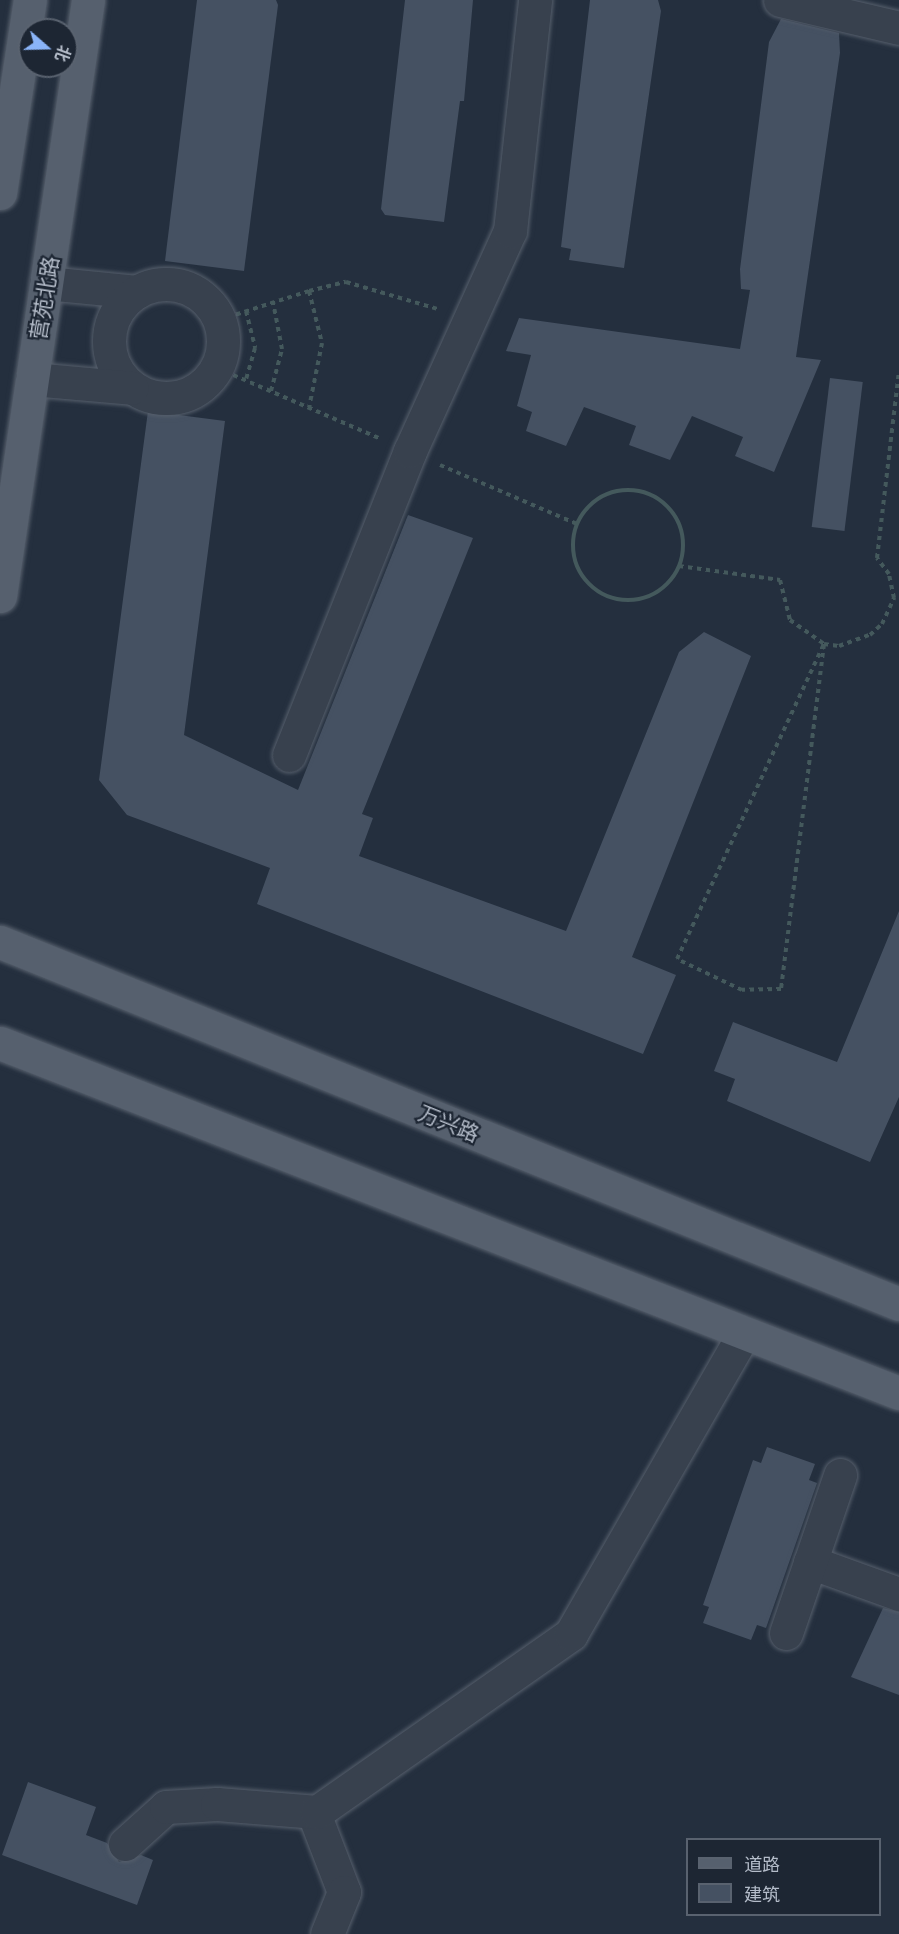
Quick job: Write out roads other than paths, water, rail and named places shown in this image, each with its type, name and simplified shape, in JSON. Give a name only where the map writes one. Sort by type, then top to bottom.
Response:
[{"type":"main road","points":[[0,193],[30,0]]},
{"type":"main road","name":"营苑北路","points":[[0,596],[88,0]]},
{"type":"main road","name":"万兴路","points":[[0,942],[899,1304]]},
{"type":"main road","points":[[0,1043],[899,1393]]},
{"type":"lane","points":[[289,755],[410,452],[510,231],[535,0]]},
{"type":"lane","points":[[780,0],[899,28]]},
{"type":"lane","points":[[46,283],[137,292]]},
{"type":"lane","points":[[32,379],[132,388],[147,396],[179,397],[201,386],[217,368],[223,336],[232,316],[211,306],[184,287],[152,285],[137,292],[115,315],[109,347],[112,363],[132,388]]},
{"type":"lane","points":[[125,1844],[166,1807],[217,1804],[317,1812],[571,1634],[744,1333]]},
{"type":"lane","points":[[786,1633],[840,1475]]},
{"type":"lane","points":[[810,1562],[899,1594]]},
{"type":"lane","points":[[316,1819],[344,1892],[327,1934]]}]
